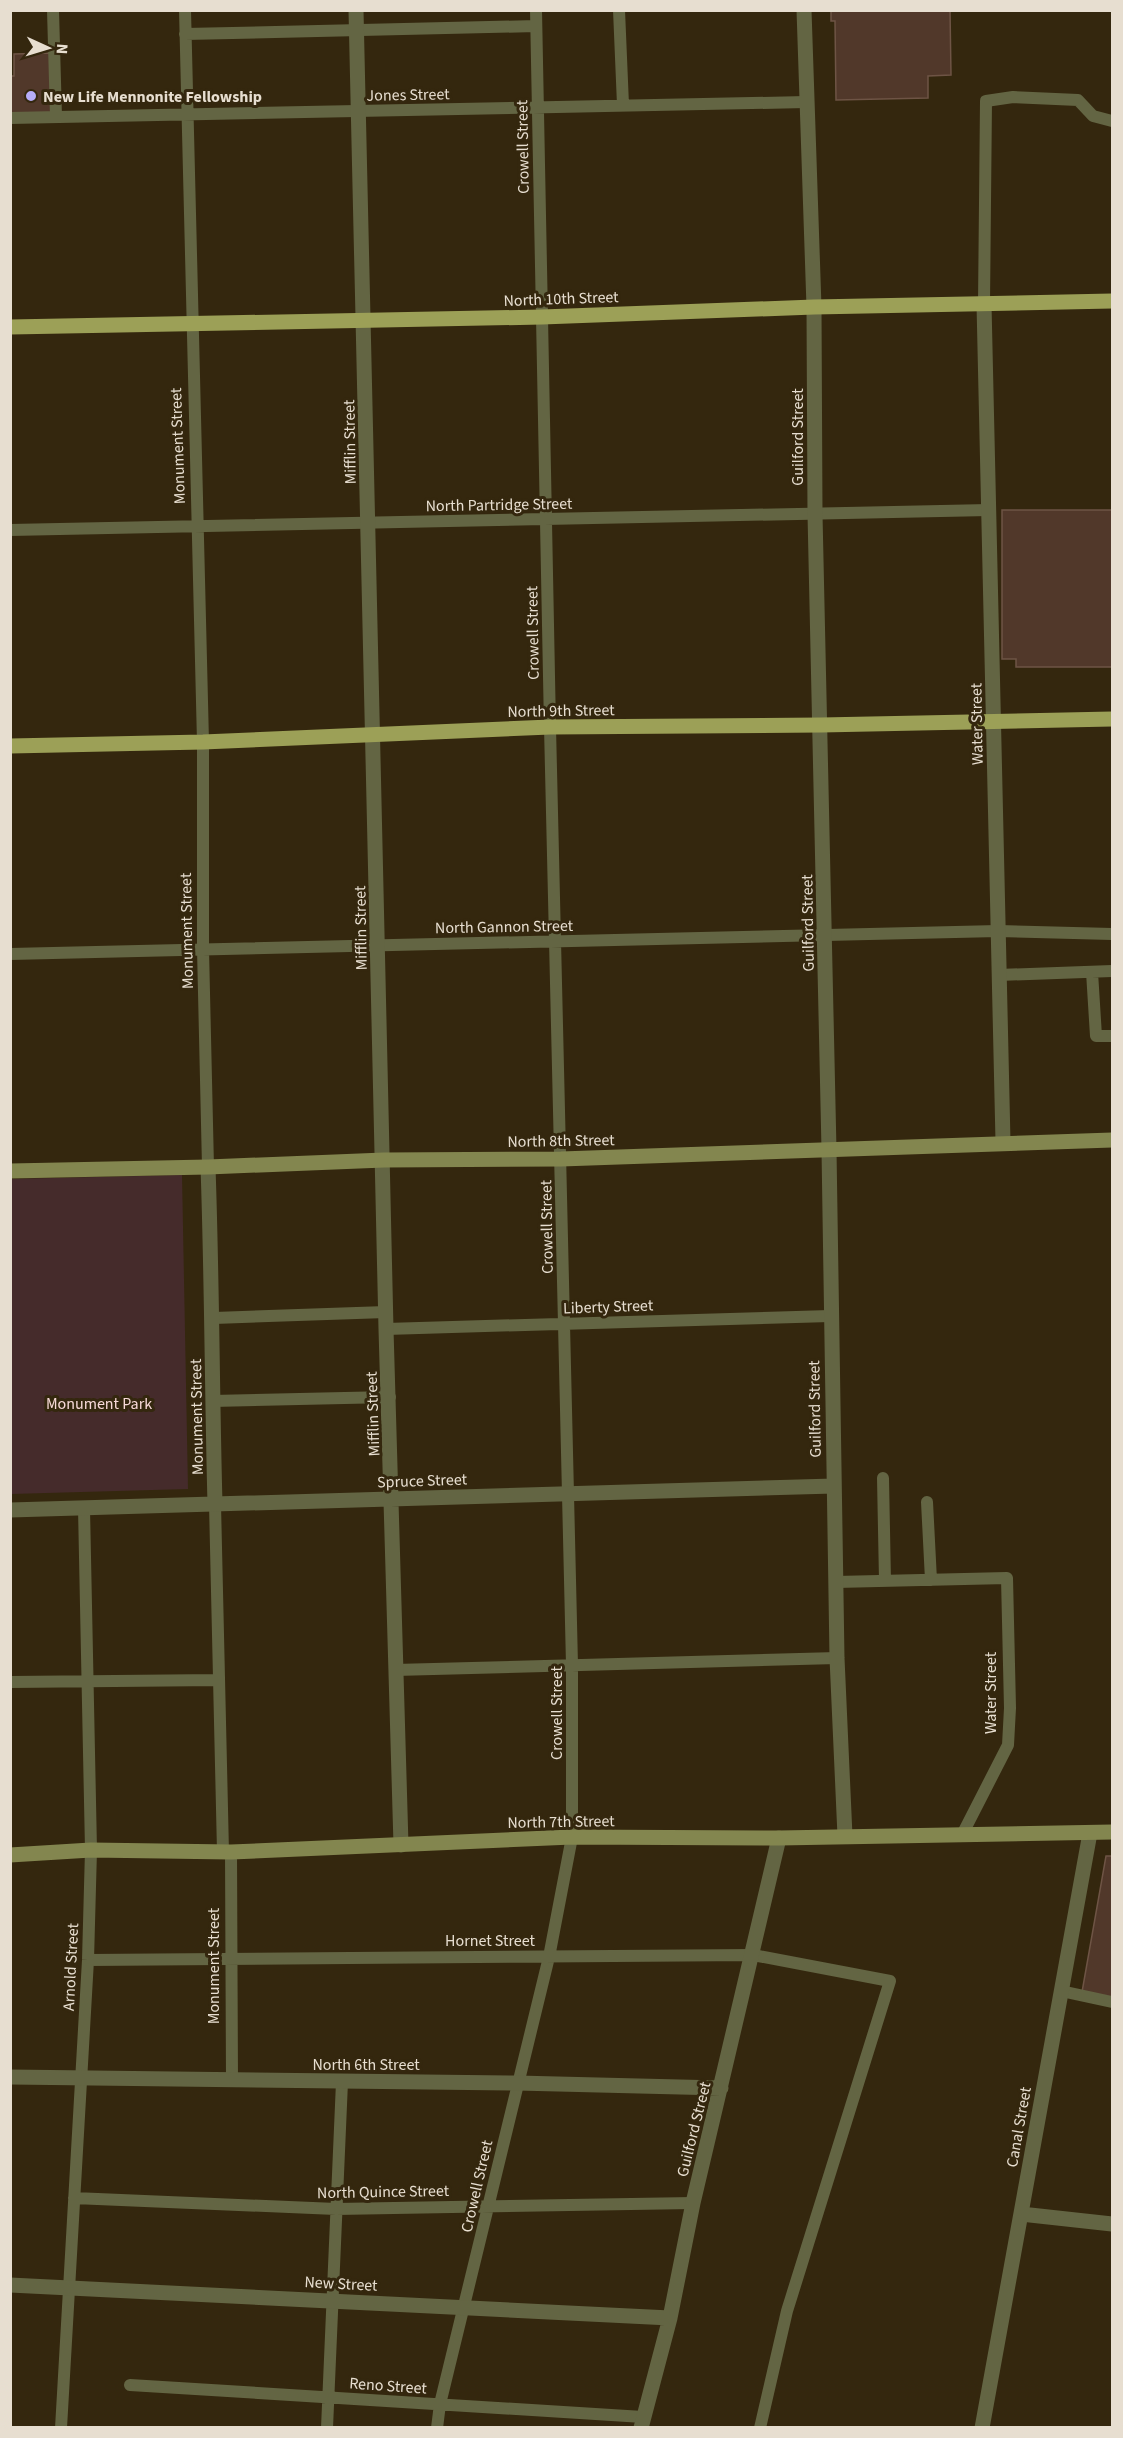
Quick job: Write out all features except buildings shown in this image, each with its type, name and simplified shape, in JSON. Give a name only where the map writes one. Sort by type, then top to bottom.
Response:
[{"type":"main road","name":"North 10th Street","points":[[10,327],[543,317],[814,307],[1113,301]]},
{"type":"main road","name":"North 9th Street","points":[[10,746],[202,742],[550,727],[821,725],[1113,719]]},
{"type":"street","name":"Mifflin Street","points":[[356,10],[384,1160],[386,1329],[390,1397],[401,1845]]},
{"type":"street","name":"Guilford Street","points":[[804,10],[814,307],[815,514],[830,1150],[830,1316],[837,1658],[845,1836]]},
{"type":"street","name":"Water Street","points":[[984,304],[1003,1142]]},
{"type":"street","name":"North 8th Street","points":[[10,1171],[208,1167],[384,1160],[561,1159],[1113,1140]]},
{"type":"street","name":"Monument Street","points":[[208,1167],[214,1318],[213,1401],[216,1504]]},
{"type":"street","name":"Spruce Street","points":[[10,1510],[834,1486]]},
{"type":"street","name":"North 7th Street","points":[[10,1855],[91,1850],[227,1852],[573,1837],[779,1838],[1113,1832]]},
{"type":"street","name":"Canal Street","points":[[982,2427],[1090,1833]]},
{"type":"street","name":"Guilford Street","points":[[642,2422],[670,2318],[693,2202],[779,1838]]},
{"type":"street","name":"North 6th Street","points":[[10,2077],[517,2083],[721,2088]]},
{"type":"street","points":[[1021,2214],[1113,2224]]},
{"type":"street","name":"New Street","points":[[10,2285],[670,2318]]},
{"type":"lane","points":[[53,10],[56,117]]},
{"type":"lane","name":"Monument Street","points":[[185,10],[198,526],[208,1167]]},
{"type":"lane","name":"Crowell Street","points":[[437,2427],[440,2404],[549,1956],[573,1837],[572,1665],[536,10]]},
{"type":"lane","points":[[619,10],[623,105]]},
{"type":"lane","points":[[186,34],[536,26]]},
{"type":"lane","points":[[984,304],[986,102],[1013,97],[1078,100],[1093,116],[1113,121]]},
{"type":"lane","name":"Jones Street","points":[[10,118],[806,102]]},
{"type":"lane","name":"North Partridge Street","points":[[10,530],[988,510]]},
{"type":"lane","name":"North Gannon Street","points":[[10,954],[998,931],[1113,934]]},
{"type":"lane","points":[[999,975],[1113,971]]},
{"type":"lane","points":[[1092,972],[1096,1036],[1113,1036]]},
{"type":"lane","points":[[214,1318],[386,1312]]},
{"type":"lane","name":"Liberty Street","points":[[386,1329],[830,1316]]},
{"type":"lane","points":[[213,1401],[390,1397]]},
{"type":"lane","points":[[883,1478],[885,1581]]},
{"type":"lane","points":[[836,1582],[931,1580],[927,1502]]},
{"type":"lane","name":"Monument Street","points":[[216,1504],[219,1680],[231,1957],[232,2081]]},
{"type":"lane","name":"Arnold Street","points":[[61,2427],[88,1960],[91,1850],[84,1508]]},
{"type":"lane","name":"Water Street","points":[[931,1580],[1006,1578],[1010,1708],[1008,1745],[963,1833]]},
{"type":"lane","points":[[395,1670],[837,1658]]},
{"type":"lane","points":[[10,1682],[219,1680]]},
{"type":"lane","name":"Hornet Street","points":[[88,1960],[231,1957],[753,1955],[890,1981],[787,2311],[760,2427]]},
{"type":"lane","points":[[1061,1991],[1113,2002]]},
{"type":"lane","points":[[327,2427],[342,2082]]},
{"type":"lane","name":"North Quince Street","points":[[74,2198],[336,2209],[693,2202]]},
{"type":"lane","name":"Reno Street","points":[[130,2385],[440,2404],[642,2422]]},
{"type":"green space","name":"Monument Park","points":[[182,1175],[188,1489],[11,1494],[11,1179]]},
{"type":"place","name":"New Life Mennonite Fellowship","points":[[31,96]]}]
